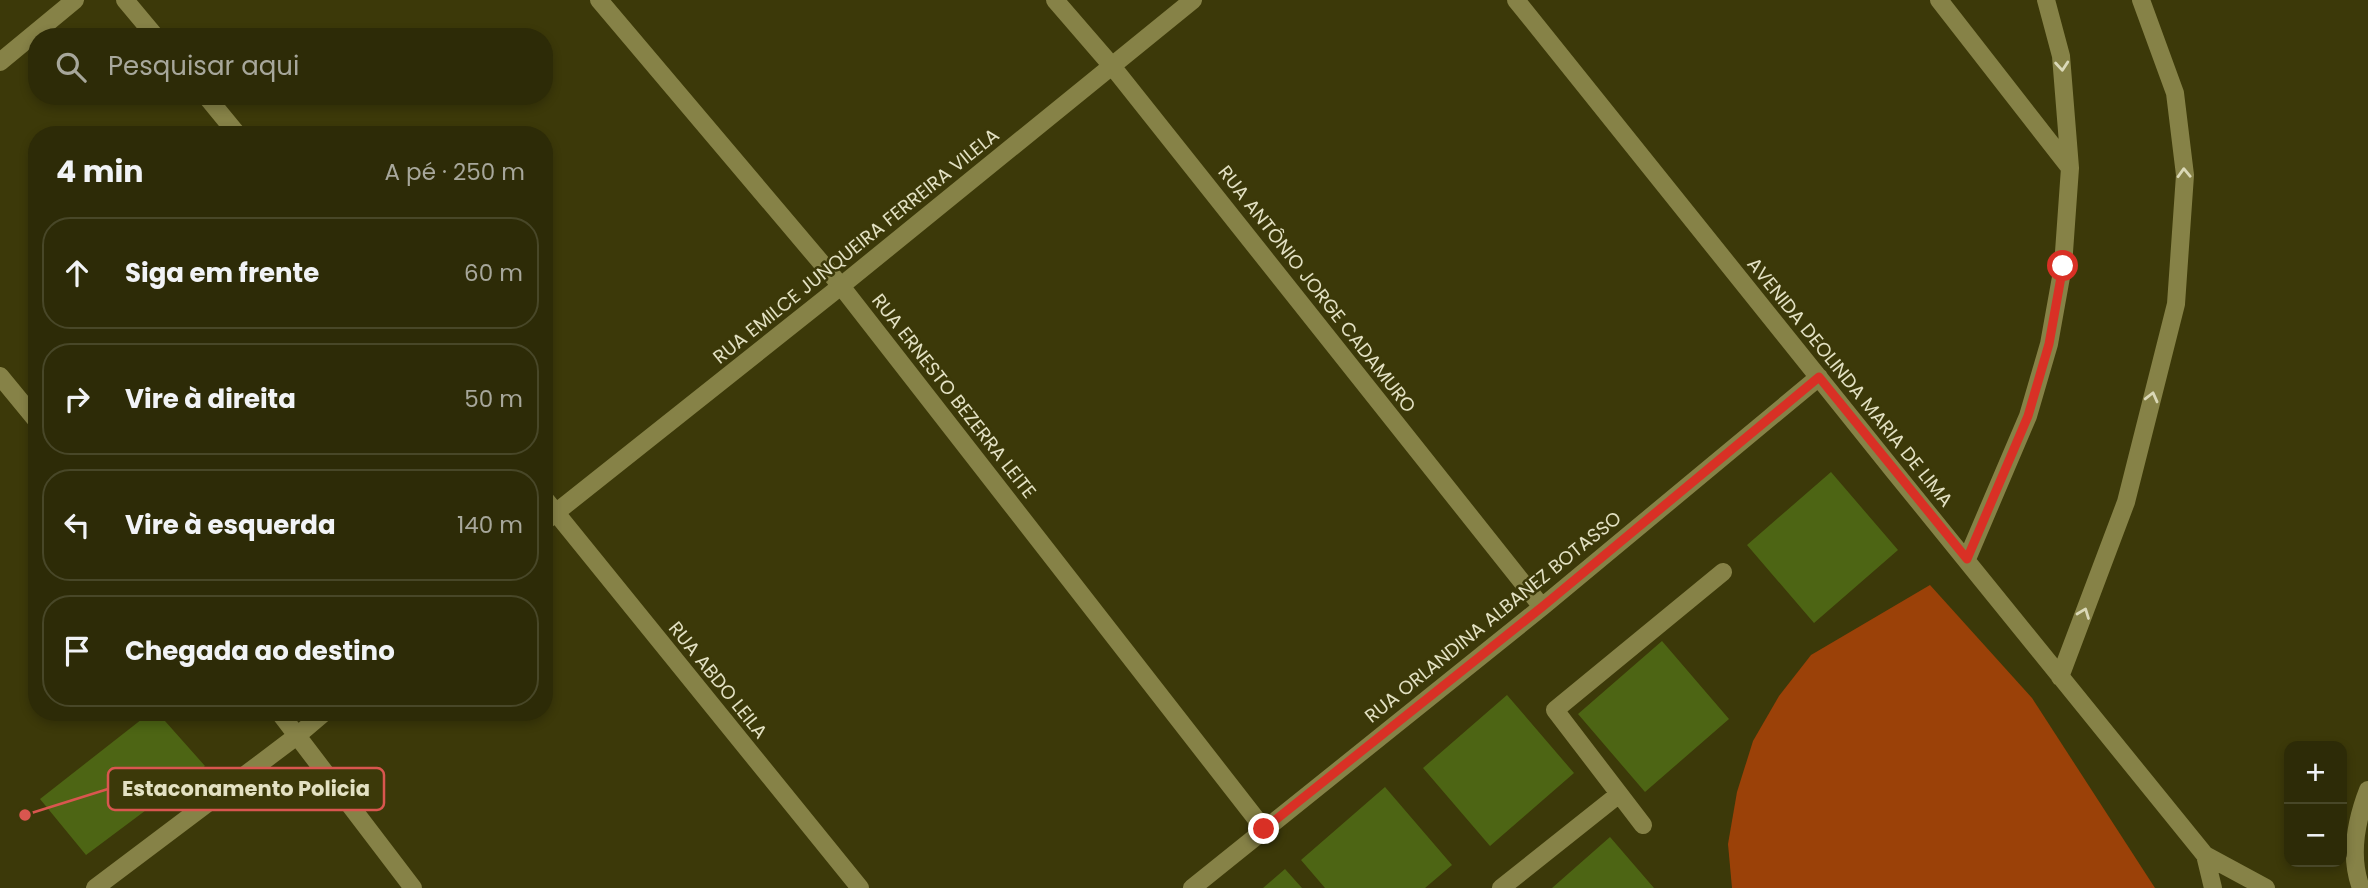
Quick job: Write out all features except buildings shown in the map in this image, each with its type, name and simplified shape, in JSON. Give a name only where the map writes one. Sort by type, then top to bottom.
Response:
[{"type":"street","points":[[125,0],[148,28]]},
{"type":"street","name":"RUA ERNESTO BEZERRA LEITE","points":[[599,0],[841,286],[1264,829]]},
{"type":"street","name":"RUA ANTÔNIO JORGE CADAMURO","points":[[1055,0],[1112,66],[1542,607]]},
{"type":"street","name":"RUA EMILCE JUNQUEIRA FERREIRA VILELA","points":[[553,507],[841,286],[1193,0]]},
{"type":"street","name":"AVENIDA DEOLINDA MARIA DE LIMA","points":[[1516,0],[2205,855]]},
{"type":"street","points":[[1939,0],[2070,168]]},
{"type":"street","points":[[1967,559],[2028,416],[2049,344],[2063,266],[2070,168],[2061,55],[2046,0]]},
{"type":"street","points":[[2060,677],[2126,502],[2176,304],[2185,175],[2175,93],[2141,0]]},
{"type":"street","points":[[37,28],[65,3]]},
{"type":"street","points":[[0,62],[28,37]]},
{"type":"street","points":[[213,105],[231,126]]},
{"type":"street","points":[[0,376],[28,410]]},
{"type":"street","name":"RUA ORLANDINA ALBANEZ BOTASSO","points":[[1192,888],[1542,607],[1819,377]]},
{"type":"street","name":"RUA ABDO LEILA","points":[[553,517],[860,888]]},
{"type":"street","points":[[1643,825],[1555,710],[1723,572]]},
{"type":"street","points":[[286,721],[413,888]]},
{"type":"street","points":[[95,888],[314,721]]},
{"type":"street","points":[[2361,888],[2357,879],[2354,842],[2368,790]]},
{"type":"street","points":[[1502,888],[1618,795]]},
{"type":"street","points":[[2205,855],[2213,888]]},
{"type":"street","points":[[2205,855],[2266,888]]},
{"type":"shaded area","points":[[1930,585],[2032,698],[2155,888],[1732,888],[1728,844],[1737,792],[1753,741],[1779,696],[1811,655]]},
{"type":"place","name":"Estaconamento Policia","points":[[25,815]]},
{"type":"route","points":[[1264,829],[1542,607],[1819,377],[1967,559],[2028,416],[2049,344],[2063,266]]}]
